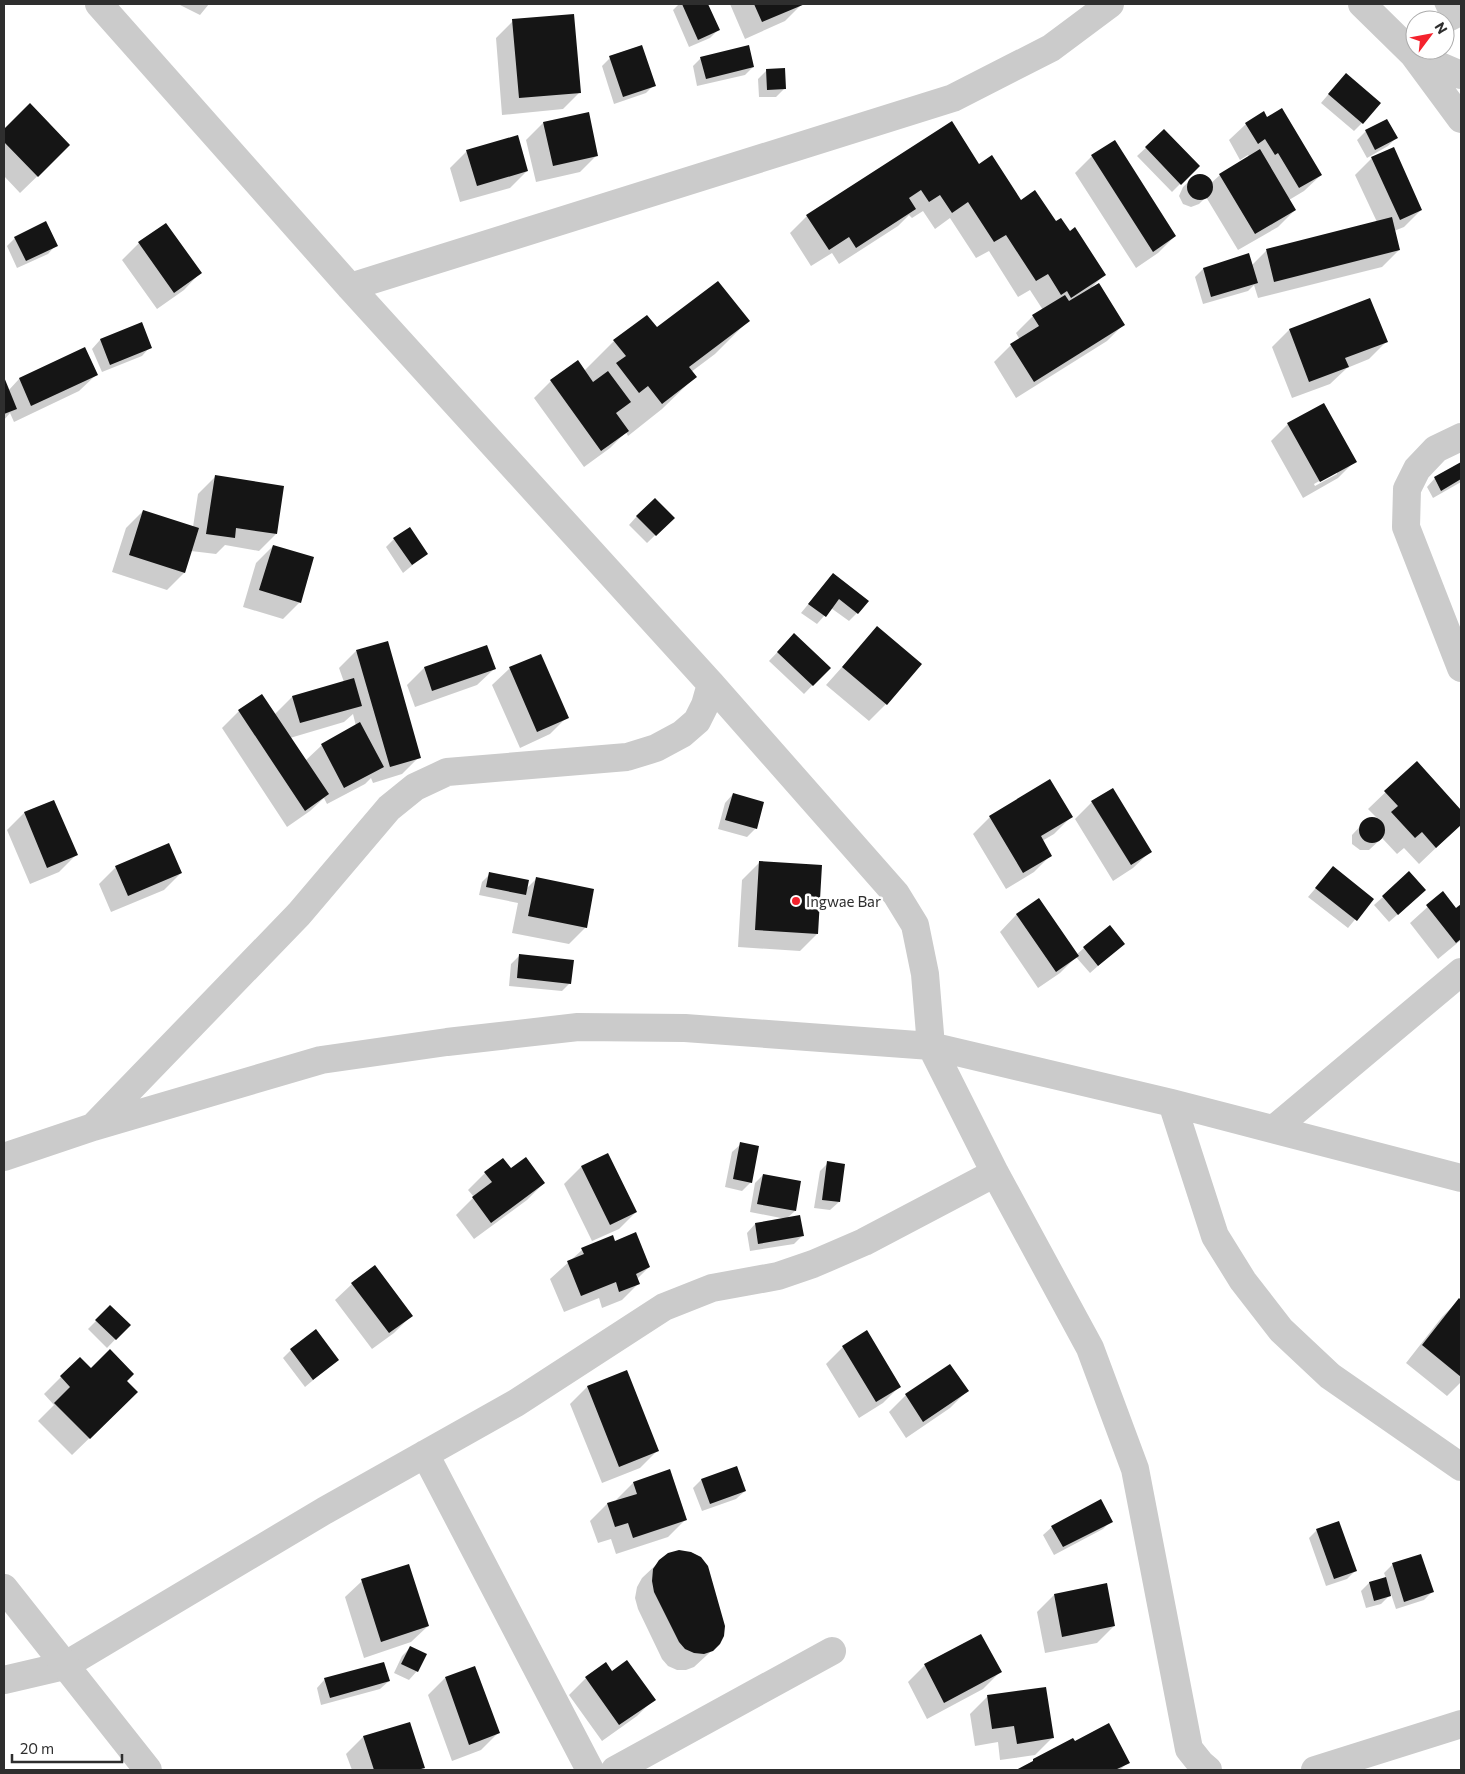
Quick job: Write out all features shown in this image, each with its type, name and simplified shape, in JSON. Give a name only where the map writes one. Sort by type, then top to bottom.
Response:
[{"type":"street","points":[[99,4],[350,287],[711,684],[896,894],[915,926],[925,974],[930,1046],[995,1173],[1090,1348],[1135,1469],[1189,1749],[1208,1770]]},
{"type":"street","points":[[350,287],[953,98],[1051,48],[1110,4]]},
{"type":"street","points":[[1362,4],[1405,46]]},
{"type":"street","points":[[1417,60],[1461,119]]},
{"type":"street","points":[[1427,60],[1461,75]]},
{"type":"street","points":[[1461,437],[1436,449],[1417,469],[1406,489],[1406,527],[1461,668]]},
{"type":"street","points":[[93,1127],[299,914],[389,808],[415,787],[446,772],[627,757],[656,748],[690,727],[705,705],[711,684]]},
{"type":"street","points":[[1275,1128],[1461,972]]},
{"type":"street","points":[[4,1157],[93,1127],[321,1060],[447,1042],[578,1027],[685,1028],[930,1046],[1275,1128],[1461,1178]]},
{"type":"street","points":[[1172,1103],[1215,1236],[1243,1281],[1281,1330],[1330,1376],[1461,1467]]},
{"type":"street","points":[[4,1680],[64,1666],[324,1510],[516,1403],[664,1307],[712,1288],[778,1276],[813,1264],[864,1242],[995,1173]]},
{"type":"street","points":[[425,1454],[590,1770]]},
{"type":"street","points":[[4,1588],[148,1770]]},
{"type":"street","points":[[615,1770],[832,1651]]},
{"type":"street","points":[[1315,1770],[1461,1724]]},
{"type":"building","points":[[682,4],[708,4],[720,30],[698,40]]},
{"type":"building","points":[[754,4],[805,4],[762,22]]},
{"type":"building","points":[[574,14],[581,93],[519,98],[512,19]]},
{"type":"building","points":[[642,45],[656,86],[623,97],[609,56]]},
{"type":"building","points":[[749,45],[754,67],[706,79],[700,57]]},
{"type":"building","points":[[785,68],[786,89],[767,90],[766,69]]},
{"type":"building","points":[[1346,73],[1381,103],[1363,124],[1328,94]]},
{"type":"building","points":[[30,103],[70,145],[38,177],[4,142],[4,129]]},
{"type":"building","points":[[1282,108],[1322,175],[1299,188],[1278,153],[1275,155],[1265,139],[1258,144],[1245,123],[1264,111],[1267,117]]},
{"type":"building","points":[[589,112],[598,156],[553,166],[543,122]]},
{"type":"building","points":[[1387,119],[1398,138],[1375,150],[1365,130]]},
{"type":"building","points":[[952,121],[979,164],[992,155],[1021,200],[1035,190],[1056,221],[1061,218],[1070,231],[1075,227],[1106,275],[1071,298],[1067,291],[1061,295],[1048,274],[1036,281],[1006,235],[994,242],[968,202],[952,213],[940,195],[929,202],[921,190],[909,198],[916,209],[856,248],[849,237],[829,250],[806,215]]},
{"type":"building","points":[[1164,129],[1200,166],[1181,185],[1145,147]]},
{"type":"building","points":[[518,135],[528,171],[477,186],[466,150]]},
{"type":"building","points":[[1115,140],[1176,236],[1153,252],[1091,155]]},
{"type":"building","points":[[1394,147],[1422,210],[1400,220],[1371,157]]},
{"type":"building","points":[[1260,149],[1296,210],[1255,234],[1219,174]]},
{"type":"building","points":[[1200,174],[1209,178],[1213,187],[1209,196],[1200,200],[1191,196],[1187,187],[1191,178]]},
{"type":"building","points":[[1392,217],[1400,250],[1274,282],[1266,249]]},
{"type":"building","points":[[46,221],[58,246],[26,261],[14,237]]},
{"type":"building","points":[[166,223],[202,273],[174,293],[138,242]]},
{"type":"building","points":[[1249,253],[1258,283],[1211,297],[1203,268]]},
{"type":"building","points":[[718,281],[750,321],[689,367],[697,377],[662,404],[648,386],[639,393],[616,363],[626,356],[613,340],[647,315],[657,327]]},
{"type":"building","points":[[1099,283],[1125,325],[1034,382],[1010,344],[1039,326],[1032,315],[1065,295],[1069,301]]},
{"type":"building","points":[[1370,298],[1388,342],[1345,358],[1349,367],[1309,382],[1289,329]]},
{"type":"building","points":[[142,322],[152,348],[110,365],[100,339]]},
{"type":"building","points":[[85,347],[98,375],[31,406],[19,378]]},
{"type":"building","points":[[578,360],[593,382],[608,371],[631,402],[616,413],[629,431],[601,451],[550,380]]},
{"type":"building","points":[[4,377],[17,409],[4,414]]},
{"type":"building","points":[[1324,403],[1357,462],[1320,482],[1287,423]]},
{"type":"building","points":[[1461,462],[1461,479],[1441,491],[1434,477]]},
{"type":"building","points":[[215,475],[284,486],[277,534],[236,528],[235,538],[206,534]]},
{"type":"building","points":[[655,498],[675,518],[656,536],[636,516]]},
{"type":"building","points":[[143,510],[199,528],[185,573],[129,555]]},
{"type":"building","points":[[410,527],[428,554],[412,565],[393,538]]},
{"type":"building","points":[[273,545],[314,557],[301,603],[259,590]]},
{"type":"building","points":[[833,573],[869,601],[858,614],[839,599],[826,617],[808,604]]},
{"type":"building","points":[[877,626],[922,664],[887,705],[842,667]]},
{"type":"building","points":[[794,633],[831,668],[813,686],[777,652]]},
{"type":"building","points":[[388,641],[421,758],[390,767],[356,650]]},
{"type":"building","points":[[487,645],[496,669],[432,691],[424,667]]},
{"type":"building","points":[[541,654],[569,718],[537,732],[509,667]]},
{"type":"building","points":[[354,678],[362,706],[300,723],[292,696]]},
{"type":"building","points":[[262,694],[329,794],[305,811],[238,710]]},
{"type":"building","points":[[360,722],[384,767],[344,788],[321,744]]},
{"type":"building","points":[[1417,761],[1461,810],[1461,825],[1436,848],[1422,832],[1415,838],[1391,812],[1398,806],[1384,791]]},
{"type":"building","points":[[1050,779],[1073,817],[1041,836],[1052,856],[1023,873],[989,816]]},
{"type":"building","points":[[1113,788],[1152,852],[1131,865],[1091,801]]},
{"type":"building","points":[[733,793],[764,802],[757,829],[725,820]]},
{"type":"building","points":[[54,800],[78,855],[47,868],[24,812]]},
{"type":"building","points":[[1372,817],[1381,821],[1385,830],[1381,839],[1372,843],[1363,839],[1359,830],[1363,821]]},
{"type":"building","points":[[169,843],[182,873],[128,896],[115,866]]},
{"type":"building","points":[[759,861],[822,865],[818,934],[755,930]]},
{"type":"building","points":[[1333,866],[1374,899],[1357,921],[1315,888]]},
{"type":"building","points":[[1409,871],[1426,890],[1398,915],[1382,896]]},
{"type":"building","points":[[489,872],[529,880],[526,895],[486,887]]},
{"type":"building","points":[[536,877],[594,889],[587,928],[528,916]]},
{"type":"building","points":[[1443,891],[1456,908],[1461,904],[1461,939],[1456,943],[1426,905]]},
{"type":"building","points":[[1039,898],[1079,956],[1056,972],[1016,914]]},
{"type":"building","points":[[1110,925],[1125,944],[1098,966],[1083,947]]},
{"type":"building","points":[[519,954],[574,960],[571,984],[517,978]]},
{"type":"building","points":[[740,1142],[759,1146],[752,1183],[733,1179]]},
{"type":"building","points":[[608,1153],[637,1212],[610,1225],[581,1166]]},
{"type":"building","points":[[526,1157],[545,1183],[491,1223],[472,1197],[492,1182],[484,1172],[503,1158],[511,1168]]},
{"type":"building","points":[[827,1161],[845,1164],[840,1202],[822,1200]]},
{"type":"building","points":[[763,1174],[801,1181],[796,1211],[757,1204]]},
{"type":"building","points":[[800,1215],[804,1236],[758,1244],[755,1223]]},
{"type":"building","points":[[636,1232],[650,1267],[636,1274],[640,1284],[619,1292],[616,1282],[581,1296],[567,1261],[584,1254],[581,1248],[613,1235],[615,1241]]},
{"type":"building","points":[[375,1265],[413,1316],[389,1333],[351,1283]]},
{"type":"building","points":[[1459,1298],[1461,1300],[1461,1377],[1422,1345]]},
{"type":"building","points":[[110,1305],[131,1325],[116,1340],[95,1320]]},
{"type":"building","points":[[316,1329],[339,1360],[313,1380],[290,1349]]},
{"type":"building","points":[[867,1330],[901,1387],[876,1402],[842,1346]]},
{"type":"building","points":[[110,1349],[134,1374],[127,1381],[138,1392],[90,1439],[54,1403],[70,1387],[60,1376],[80,1357],[91,1368]]},
{"type":"building","points":[[950,1364],[969,1391],[923,1422],[905,1394]]},
{"type":"building","points":[[627,1370],[659,1451],[619,1467],[587,1386]]},
{"type":"building","points":[[737,1466],[746,1491],[710,1504],[701,1479]]},
{"type":"building","points":[[670,1469],[687,1520],[633,1538],[628,1523],[615,1527],[607,1503],[637,1494],[633,1482]]},
{"type":"building","points":[[1101,1499],[1113,1522],[1063,1547],[1051,1526]]},
{"type":"building","points":[[1339,1521],[1357,1571],[1334,1579],[1316,1529]]},
{"type":"building","points":[[679,1550],[691,1552],[701,1557],[708,1566],[725,1626],[724,1636],[720,1644],[713,1651],[704,1654],[694,1653],[685,1649],[679,1642],[654,1592],[652,1581],[653,1569],[659,1560],[668,1553]]},
{"type":"building","points":[[1421,1554],[1434,1592],[1404,1602],[1392,1563]]},
{"type":"building","points":[[409,1564],[429,1626],[381,1642],[361,1579]]},
{"type":"building","points":[[1386,1577],[1391,1596],[1374,1601],[1369,1582]]},
{"type":"building","points":[[1107,1583],[1115,1626],[1062,1637],[1054,1594]]},
{"type":"building","points":[[981,1634],[1002,1672],[944,1703],[924,1664]]},
{"type":"building","points":[[410,1646],[427,1654],[418,1672],[401,1664]]},
{"type":"building","points":[[627,1660],[656,1700],[619,1725],[585,1677],[606,1662],[612,1671]]},
{"type":"building","points":[[384,1662],[390,1681],[330,1698],[324,1678]]},
{"type":"building","points":[[475,1666],[500,1733],[469,1745],[445,1677]]},
{"type":"building","points":[[1046,1687],[1054,1738],[1017,1744],[1014,1726],[992,1729],[987,1695]]},
{"type":"building","points":[[410,1722],[425,1768],[417,1770],[374,1770],[363,1736]]},
{"type":"building","points":[[1109,1723],[1130,1763],[1115,1770],[1016,1770],[1073,1738],[1075,1741]]},
{"type":"place","name":"Ingwae Bar","points":[[796,901]]}]
